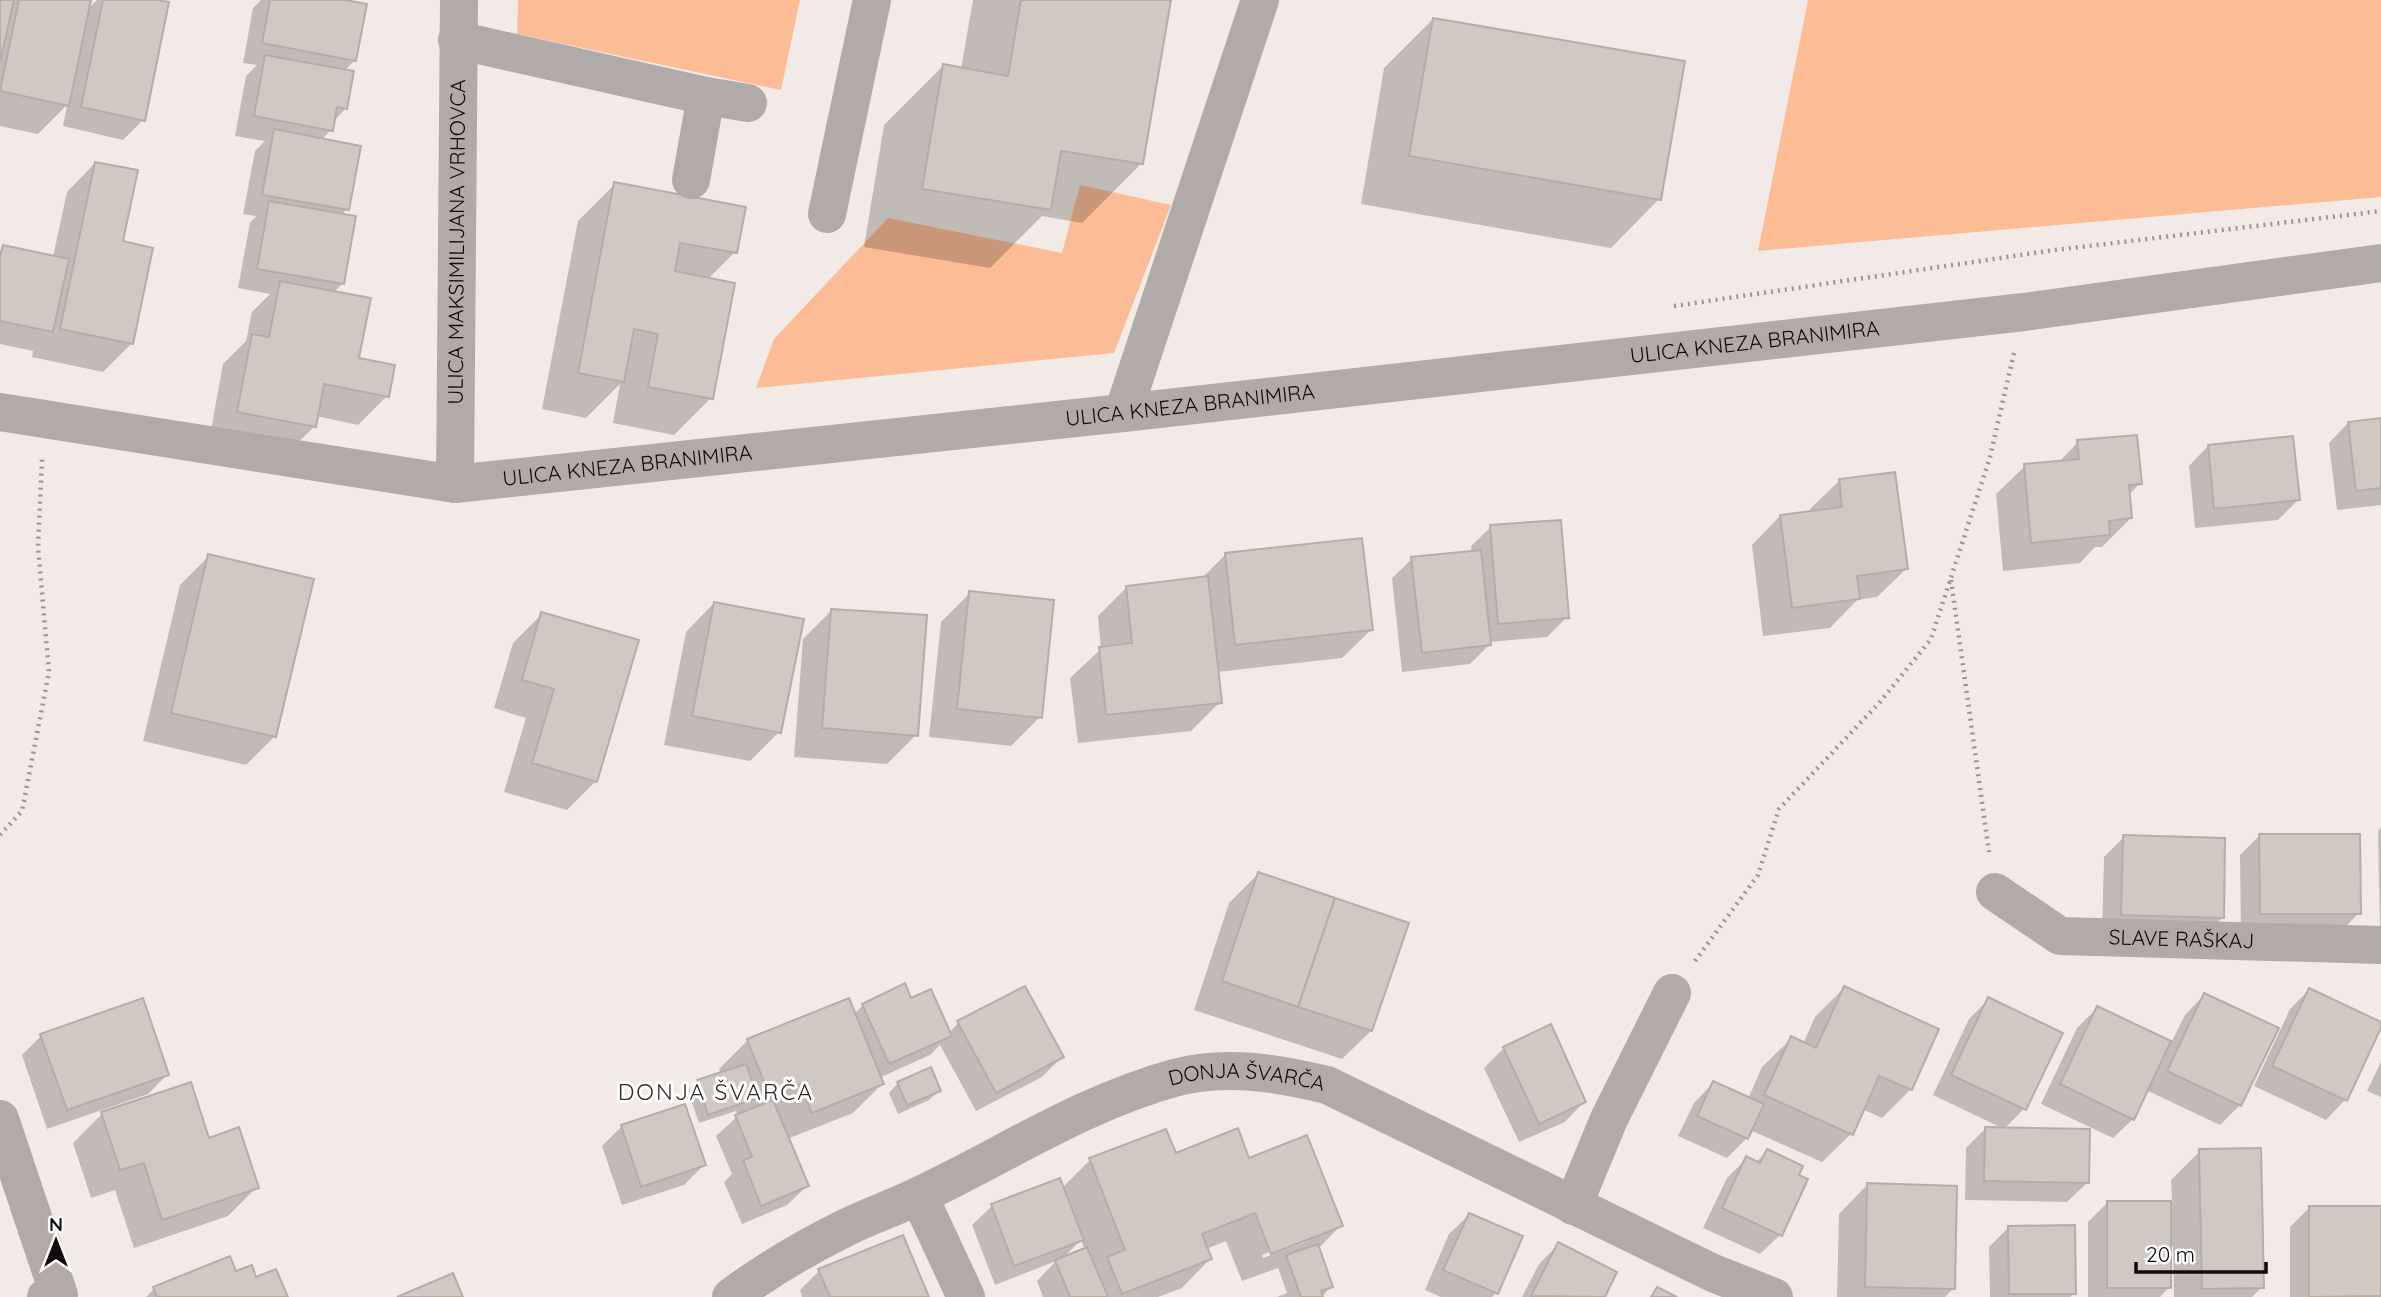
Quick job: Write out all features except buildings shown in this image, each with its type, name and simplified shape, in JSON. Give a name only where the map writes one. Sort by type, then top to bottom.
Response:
[{"type":"street","name":"ULICA MAKSIMILIJANA VRHOVCA","points":[[455,484],[459,0]]},
{"type":"street","points":[[827,214],[872,0]]},
{"type":"street","points":[[1123,413],[1260,0]]},
{"type":"street","points":[[457,40],[748,103]]},
{"type":"street","points":[[691,180],[706,96]]},
{"type":"street","name":"ULICA KNEZA BRANIMIRA","points":[[0,412],[455,484],[1123,413],[2024,312],[2381,263]]},
{"type":"street","name":"SLAVE RAŠKAJ","points":[[1995,892],[2060,936],[2381,945]]},
{"type":"street","points":[[1573,1206],[1609,1119],[1672,993]]},
{"type":"street","name":"DONJA ŠVARČA","points":[[731,1297],[766,1271],[846,1227],[919,1196],[1083,1111],[1175,1077],[1218,1071],[1276,1073],[1327,1085],[1713,1273],[1774,1297]]},
{"type":"street","points":[[0,1119],[59,1295],[46,1297]]},
{"type":"street","points":[[919,1196],[965,1297]]},
{"type":"path","points":[[1672,993],[1758,874],[1779,809],[1880,702],[1931,639],[1990,457],[2024,312]]},
{"type":"path","points":[[0,835],[22,811],[50,672],[38,547],[43,419]]},
{"type":"path","points":[[1951,579],[1995,892]]},
{"type":"shaded area","points":[[518,0],[800,0],[781,90],[517,34]]},
{"type":"shaded area","points":[[1808,0],[2381,0],[2381,197],[1758,251]]},
{"type":"shaded area","points":[[1080,185],[1171,205],[1114,353],[756,388],[774,339],[888,218],[1062,253]]},
{"type":"district","name":"DONJA ŠVARČA","points":[[716,1092]]}]
